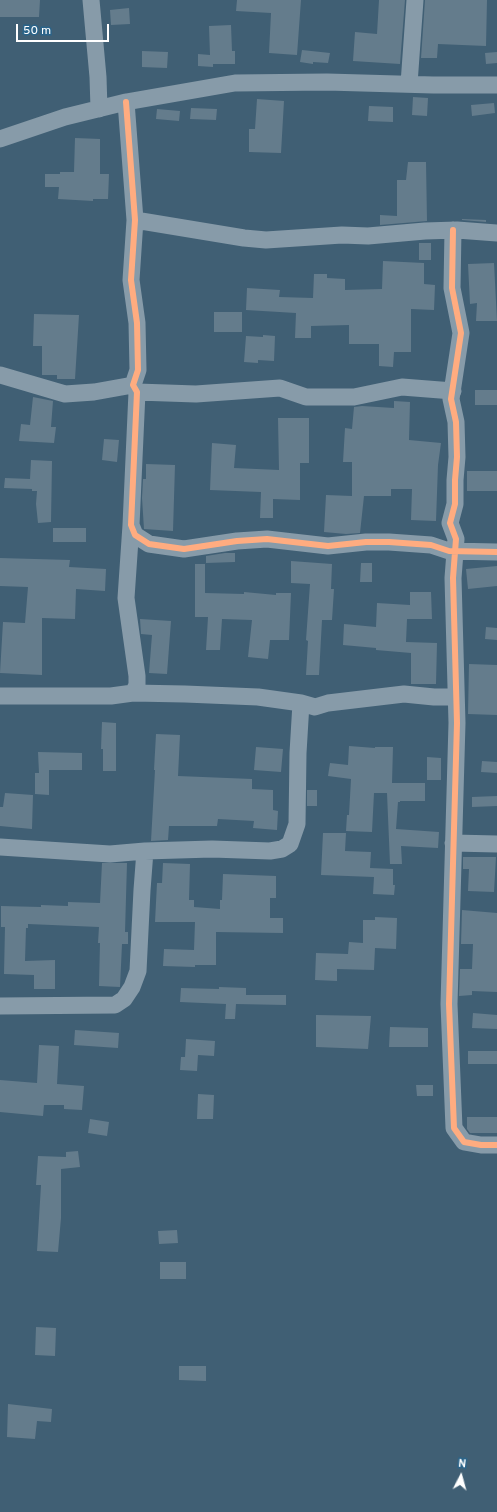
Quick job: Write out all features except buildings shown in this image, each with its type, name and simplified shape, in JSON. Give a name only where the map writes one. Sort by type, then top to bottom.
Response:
[{"type":"street","points":[[91,0],[98,77],[99,109]]},
{"type":"street","points":[[409,84],[415,0]]},
{"type":"street","points":[[0,139],[65,117],[126,102],[235,83],[327,82],[497,85]]},
{"type":"street","points":[[126,102],[135,220],[131,280],[137,323],[138,370],[135,389],[126,598],[137,676],[137,685],[133,693]]},
{"type":"street","points":[[135,220],[244,238],[266,240],[342,235],[368,236],[453,230],[497,233]]},
{"type":"street","points":[[453,230],[452,288],[461,333],[451,399],[456,422],[457,457],[455,504],[450,523],[456,539],[453,578],[457,723],[448,1004],[454,1128],[464,1142],[481,1145],[497,1145]]},
{"type":"street","points":[[0,375],[65,394],[135,389],[196,394],[280,388],[306,397],[354,397],[402,387],[453,391]]},
{"type":"street","points":[[130,525],[135,535],[149,544],[184,549],[237,541],[268,539],[328,546],[366,542],[389,542],[431,545],[449,551],[497,552]]},
{"type":"street","points":[[0,696],[111,696],[133,693],[258,697],[301,703],[315,707],[328,703],[404,694],[456,697]]},
{"type":"street","points":[[0,847],[110,854],[145,851],[212,849],[270,851],[282,849],[290,844],[297,824],[298,753],[301,703]]},
{"type":"street","points":[[453,842],[497,844]]},
{"type":"street","points":[[0,1006],[115,1006],[124,999],[132,987],[138,971],[145,851]]},
{"type":"cycle path","points":[[126,102],[135,220],[131,280],[137,323],[138,370],[133,385],[137,392],[131,525],[135,535],[149,544],[184,549],[237,541],[267,539],[328,546],[366,542],[389,542],[431,545],[449,551],[497,552]]},
{"type":"cycle path","points":[[453,230],[452,288],[461,333],[451,399],[456,422],[457,457],[455,504],[450,523],[456,539],[453,578],[457,723],[449,1004],[454,1128],[464,1142],[481,1145],[497,1145]]}]
